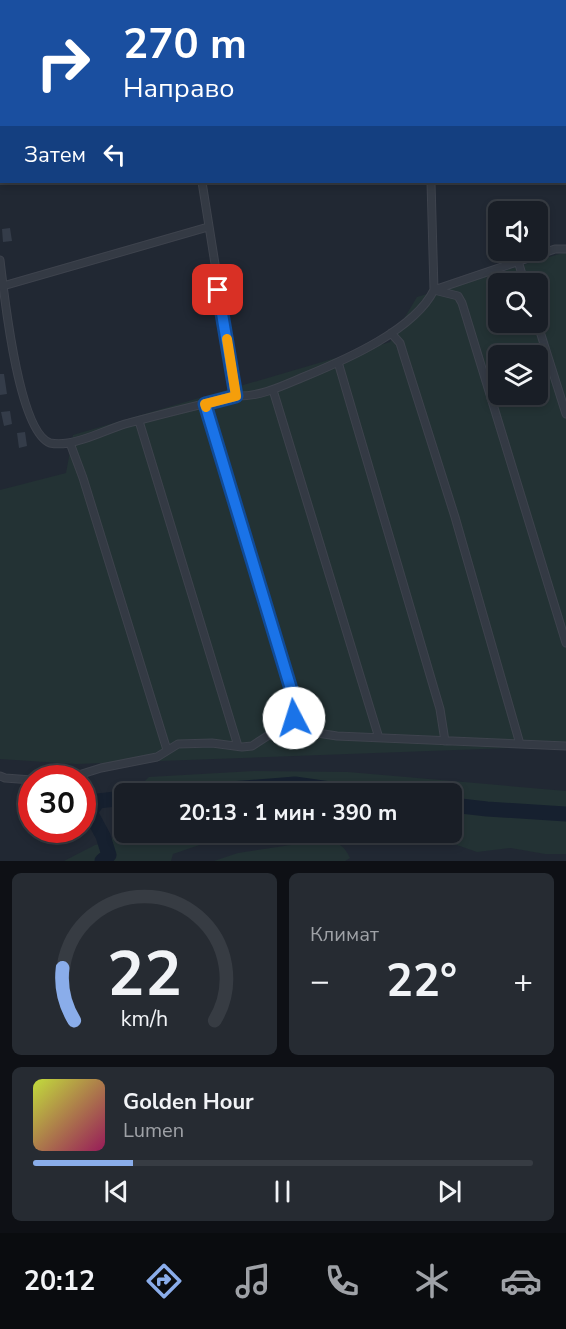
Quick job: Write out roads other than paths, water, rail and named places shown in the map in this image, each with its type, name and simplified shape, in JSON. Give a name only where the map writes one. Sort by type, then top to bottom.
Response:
[{"type":"street","points":[[202,183],[207,227],[236,396]]},
{"type":"street","points":[[0,260],[12,344],[21,391],[29,416],[42,438],[49,442],[70,443],[139,421],[236,396],[273,390],[338,362],[391,333],[419,310],[434,290],[430,183]]},
{"type":"street","points":[[3,286],[207,227]]},
{"type":"street","points":[[548,251],[566,249]]},
{"type":"street","points":[[434,290],[518,261],[522,273]]},
{"type":"street","points":[[434,290],[458,296],[462,303],[566,643]]},
{"type":"street","points":[[391,333],[400,343],[405,356],[455,517],[520,744]]},
{"type":"street","points":[[540,333],[566,414]]},
{"type":"street","points":[[338,362],[440,709],[445,741]]},
{"type":"street","points":[[273,390],[379,738]]},
{"type":"street","points":[[205,404],[291,689],[295,707],[294,718],[287,731]]},
{"type":"street","points":[[139,421],[238,746]]},
{"type":"street","points":[[70,443],[83,478],[167,750]]},
{"type":"street","points":[[96,770],[157,757],[177,744],[193,742],[252,746],[275,731],[566,746]]},
{"type":"street","points":[[0,776],[18,779]]},
{"type":"waterway","points":[[102,861],[109,855],[103,836],[90,812],[98,801],[114,799]]},
{"type":"waterway","points":[[462,806],[566,814]]}]
